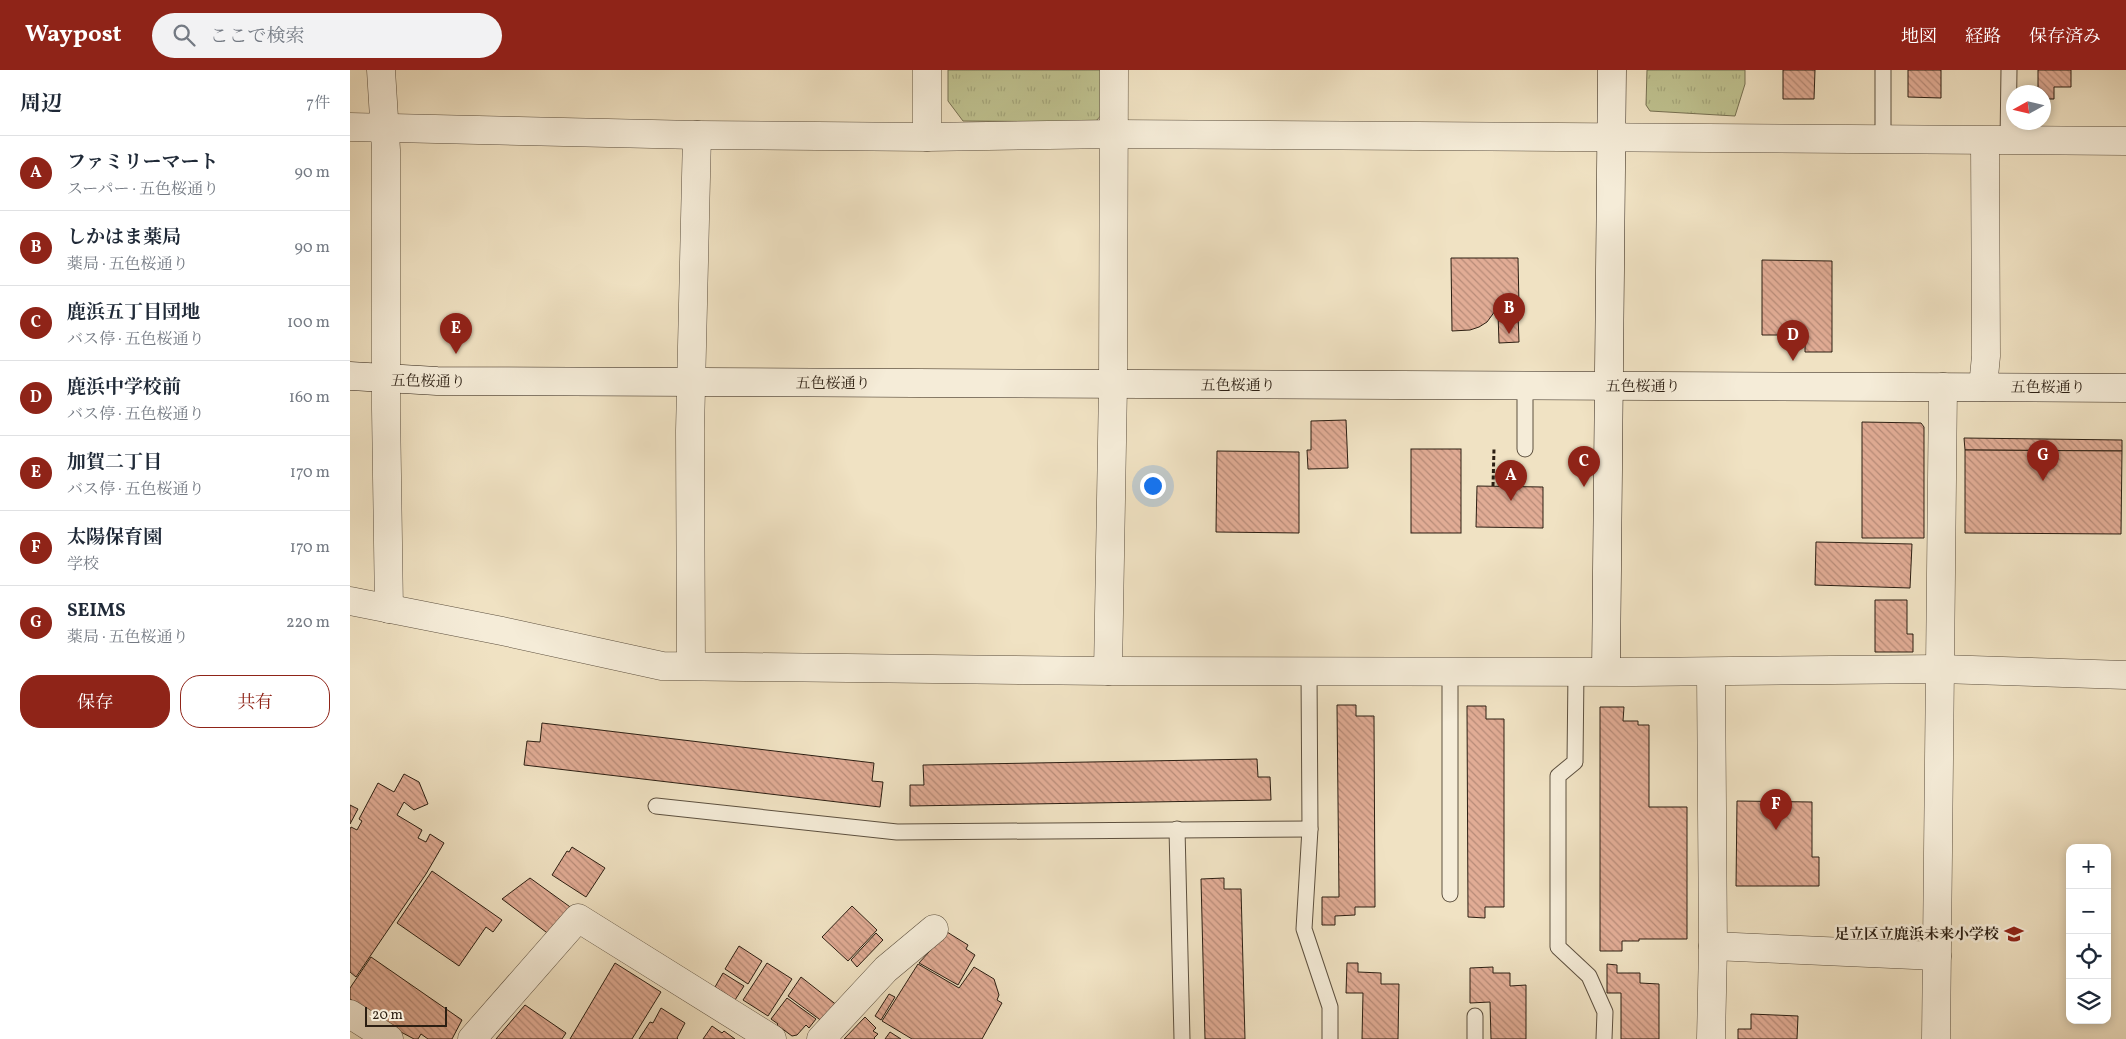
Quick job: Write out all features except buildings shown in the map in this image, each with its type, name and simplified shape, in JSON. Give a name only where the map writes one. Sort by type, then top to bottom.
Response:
[{"type":"street","points":[[381,70],[385,128],[389,609]]},
{"type":"street","points":[[927,70],[927,136]]},
{"type":"street","points":[[1108,671],[1114,385],[1114,70]]},
{"type":"street","points":[[1606,671],[1612,70]]},
{"type":"street","points":[[350,127],[697,135],[927,136],[1113,134],[1883,141],[2126,141]]},
{"type":"street","points":[[691,665],[691,383],[697,135]]},
{"type":"street","points":[[1983,387],[1997,141]]},
{"type":"street","name":"五色桜通り","points":[[350,376],[386,380],[691,383],[2126,388]]},
{"type":"street","points":[[1936,1039],[1943,387]]},
{"type":"street","points":[[350,601],[502,630],[662,666],[1309,672],[1941,670],[2126,675]]},
{"type":"street","points":[[1711,672],[1713,946],[1711,1039]]},
{"type":"street","points":[[472,1039],[578,918],[772,1039]]},
{"type":"street","points":[[821,1039],[886,969],[934,929]]},
{"type":"street","points":[[1713,946],[1937,956]]},
{"type":"street","points":[[350,1014],[389,1039]]},
{"type":"lane","points":[[1883,70],[1883,141]]},
{"type":"lane","points":[[1997,141],[2009,70]]},
{"type":"lane","points":[[1525,386],[1525,449]]},
{"type":"lane","points":[[1579,466],[1607,466]]},
{"type":"lane","points":[[1450,671],[1450,894]]},
{"type":"lane","points":[[1576,671],[1574,762],[1558,776],[1558,947],[1589,976],[1605,1012],[1604,1039]]},
{"type":"lane","points":[[1309,672],[1310,829],[1304,929],[1330,1007],[1330,1039]]},
{"type":"lane","points":[[656,806],[897,832],[1310,829]]},
{"type":"lane","points":[[1177,829],[1182,1039]]},
{"type":"lane","points":[[1474,1039],[1475,1016]]},
{"type":"path","points":[[1493,486],[1494,449]]},
{"type":"green space","points":[[948,70],[1105,70],[1105,111],[1095,122],[963,121],[948,101]]},
{"type":"green space","points":[[1647,70],[1745,70],[1745,84],[1735,116],[1650,111],[1646,105]]},
{"type":"place","name":"しかはま薬局","points":[[1509,334]]},
{"type":"place","name":"加賀二丁目","points":[[456,354]]},
{"type":"place","name":"鹿浜中学校前","points":[[1793,361]]},
{"type":"place","name":"SEIMS","points":[[2043,481]]},
{"type":"place","name":"鹿浜五丁目団地","points":[[1584,487]]},
{"type":"place","name":"ファミリーマート","points":[[1511,501]]},
{"type":"place","name":"太陽保育園","points":[[1776,830]]},
{"type":"place","name":"足立区立鹿浜未来小学校","points":[[2014,934]]}]
